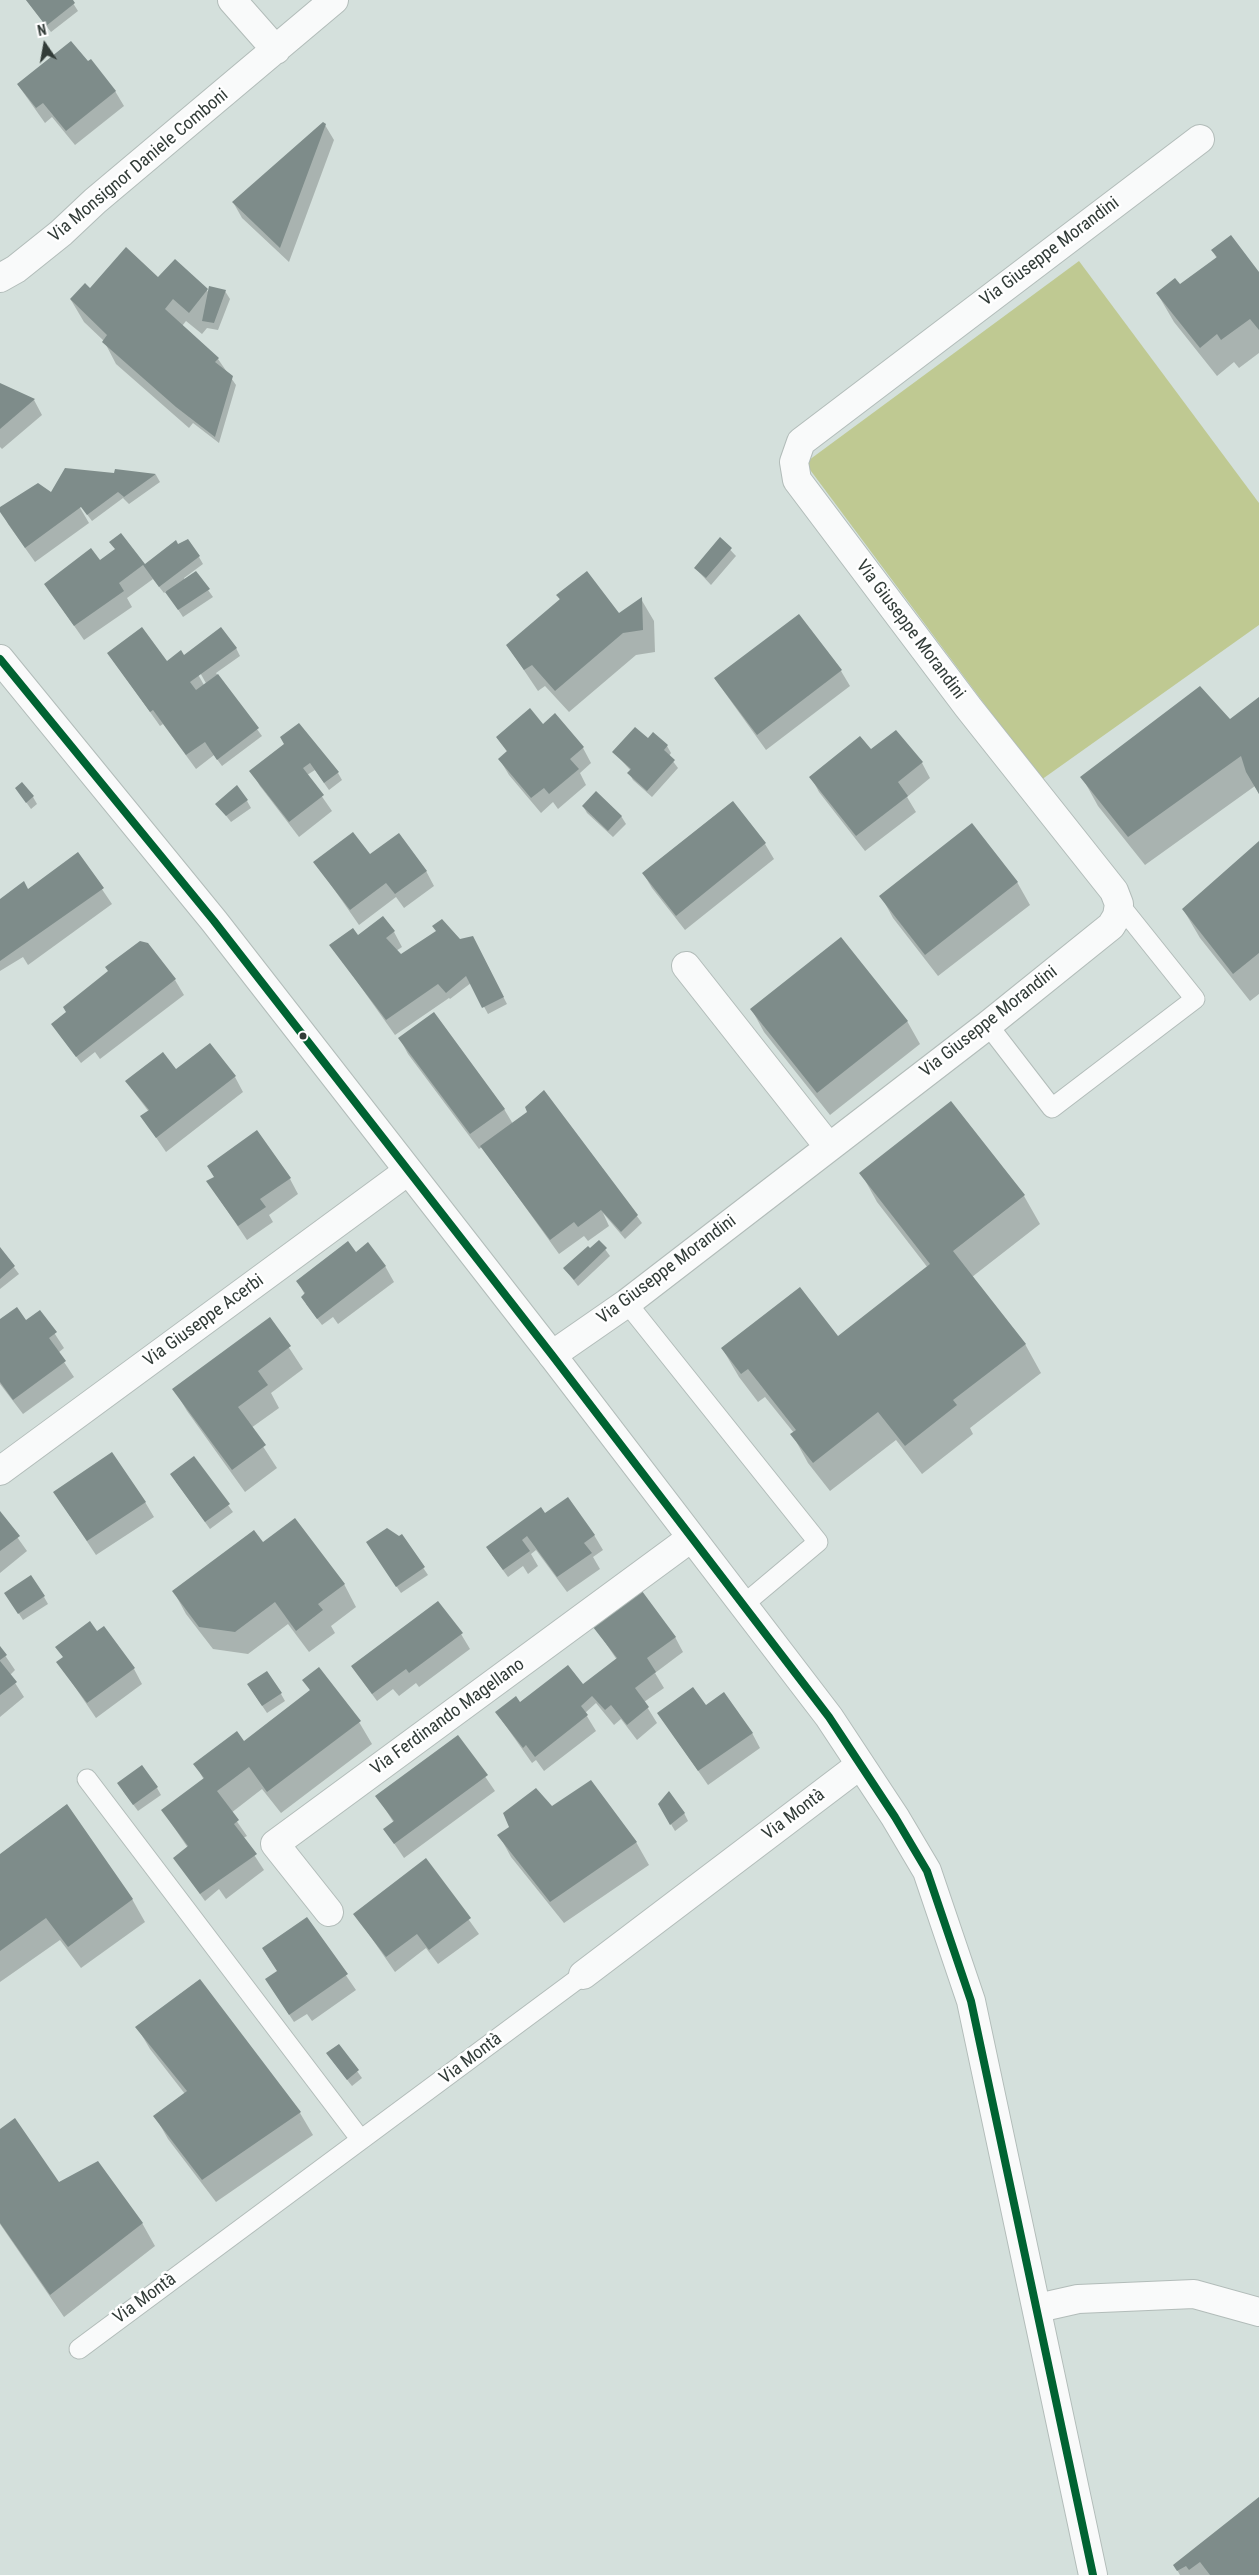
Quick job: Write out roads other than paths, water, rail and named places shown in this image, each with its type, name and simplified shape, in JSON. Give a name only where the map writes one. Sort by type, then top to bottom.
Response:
[{"type":"street","points":[[232,0],[276,50]]},
{"type":"street","name":"Via Monsignor Daniele Comboni","points":[[0,278],[16,269],[61,233],[96,201],[334,0]]},
{"type":"street","name":"Via Giuseppe Morandini","points":[[552,1356],[627,1303],[828,1146],[988,1025],[1111,926],[1117,916],[1119,904],[1114,891],[968,707],[796,480],[794,462],[801,442],[1200,139]]},
{"type":"street","points":[[0,659],[214,922],[552,1356],[829,1717],[927,1871],[971,2001],[1038,2308],[1093,2575]]},
{"type":"street","points":[[686,966],[828,1146]]},
{"type":"street","name":"Via Giuseppe Acerbi","points":[[0,1471],[408,1171]]},
{"type":"street","name":"Via Ferdinando Magellano","points":[[329,1912],[275,1844],[690,1538]]},
{"type":"street","name":"Via Montà","points":[[583,1975],[860,1765]]},
{"type":"street","points":[[1038,2308],[1078,2299],[1194,2294],[1259,2312]]},
{"type":"lane","points":[[988,1025],[1052,1108],[1194,1000],[1119,904]]},
{"type":"lane","points":[[627,1303],[818,1542],[742,1605]]},
{"type":"lane","points":[[87,1779],[361,2140]]},
{"type":"lane","name":"Via Montà","points":[[79,2349],[583,1975]]}]
